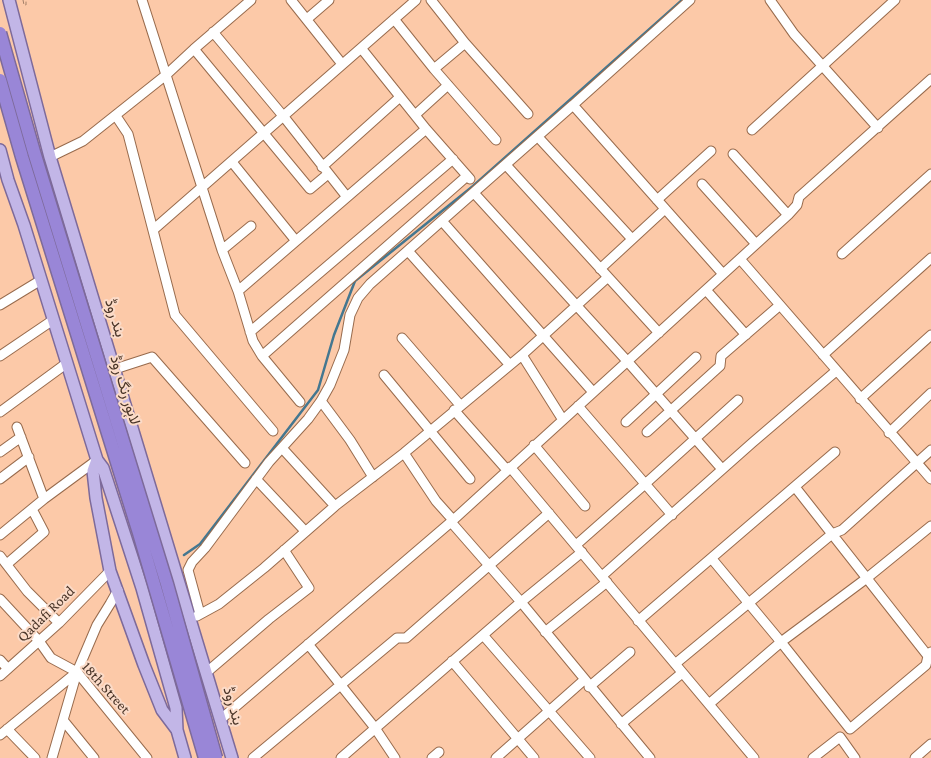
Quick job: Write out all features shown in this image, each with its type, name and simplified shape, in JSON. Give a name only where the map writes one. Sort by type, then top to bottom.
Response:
[{"type":"highway","name":"لاہور رنگ روڈ","points":[[0,33],[34,152],[167,584],[216,758]]},
{"type":"highway","name":"لاہور رنگ روڈ","points":[[0,80],[22,157],[139,533],[205,758]]},
{"type":"main road","name":"بند روڈ","points":[[9,0],[50,157],[128,416],[195,617],[207,672],[232,758]]},
{"type":"main road","points":[[0,150],[4,183],[41,280],[86,428],[97,460],[103,468],[142,588],[176,708],[177,730],[183,757]]},
{"type":"main road","points":[[97,460],[92,471],[110,571],[162,710],[177,730]]},
{"type":"street","points":[[142,0],[250,332],[262,356],[300,402]]},
{"type":"street","points":[[50,157],[83,142],[166,75],[213,32],[252,0]]},
{"type":"street","points":[[291,0],[342,64]]},
{"type":"street","points":[[307,19],[329,0]]},
{"type":"street","points":[[153,230],[416,0]]},
{"type":"street","points":[[432,0],[465,43],[528,114]]},
{"type":"street","points":[[608,277],[522,355],[404,453],[335,506],[264,568],[219,604],[195,617],[188,570],[192,562],[239,504],[256,479],[308,419],[321,401],[330,385],[344,350],[350,315],[358,298],[370,284],[574,106],[690,0]]},
{"type":"street","points":[[770,0],[794,34],[878,128]]},
{"type":"street","points":[[752,130],[895,0]]},
{"type":"street","points":[[394,19],[434,69],[496,140]]},
{"type":"street","points":[[213,32],[284,116],[347,197]]},
{"type":"street","points":[[434,69],[465,43]]},
{"type":"street","points":[[262,356],[468,177],[414,115],[361,48]]},
{"type":"street","points":[[194,49],[310,188],[325,170],[400,97]]},
{"type":"street","points":[[221,719],[452,521],[788,215],[797,205],[800,196],[931,80]]},
{"type":"street","points":[[414,115],[448,85]]},
{"type":"street","points":[[574,106],[723,274]]},
{"type":"street","points":[[116,116],[128,134],[175,314],[273,431]]},
{"type":"street","points":[[238,291],[426,129]]},
{"type":"street","points":[[538,137],[632,239]]},
{"type":"street","points":[[658,200],[712,151]]},
{"type":"street","points":[[733,154],[788,215]]},
{"type":"street","points":[[250,332],[453,159]]},
{"type":"street","points":[[232,162],[296,241]]},
{"type":"street","points":[[506,165],[659,333]]},
{"type":"street","points":[[842,254],[931,174]]},
{"type":"street","points":[[702,184],[756,244]]},
{"type":"street","points":[[474,193],[628,362],[722,469]]},
{"type":"street","points":[[600,269],[665,209]]},
{"type":"street","points":[[442,221],[593,392]]},
{"type":"street","points":[[222,250],[251,226]]},
{"type":"street","points":[[408,251],[509,364]]},
{"type":"street","points":[[823,355],[931,258]]},
{"type":"street","points":[[740,259],[889,433],[931,479]]},
{"type":"street","points":[[0,305],[41,280]]},
{"type":"street","points":[[706,290],[746,334]]},
{"type":"street","points":[[647,432],[720,366],[721,356],[780,305]]},
{"type":"street","points":[[0,356],[53,320]]},
{"type":"street","points":[[860,399],[931,335]]},
{"type":"street","points":[[402,338],[457,408],[579,548],[754,758]]},
{"type":"street","points":[[522,355],[563,420]]},
{"type":"street","points":[[115,369],[152,357],[245,463]]},
{"type":"street","points":[[626,422],[696,357]]},
{"type":"street","points":[[0,412],[67,363]]},
{"type":"street","points":[[546,632],[722,469],[836,371]]},
{"type":"street","points":[[384,376],[470,479]]},
{"type":"street","points":[[889,433],[931,394]]},
{"type":"street","points":[[341,758],[521,602],[644,485],[738,400]]},
{"type":"street","points":[[321,401],[350,440],[373,477]]},
{"type":"street","points":[[578,406],[644,485],[672,515]]},
{"type":"street","points":[[86,428],[128,416]]},
{"type":"street","points":[[17,427],[44,499]]},
{"type":"street","points":[[0,452],[21,437]]},
{"type":"street","points":[[534,445],[585,506]]},
{"type":"street","points":[[282,448],[335,506]]},
{"type":"street","points":[[675,664],[832,534],[842,530],[931,450]]},
{"type":"street","points":[[638,621],[835,452]]},
{"type":"street","points":[[404,453],[436,501],[452,521],[650,758]]},
{"type":"street","points":[[0,479],[29,457]]},
{"type":"street","points":[[0,535],[44,499],[97,460]]},
{"type":"street","points":[[256,479],[305,531]]},
{"type":"street","points":[[795,487],[929,654],[926,665],[813,758]]},
{"type":"street","points":[[7,564],[44,532],[32,509]]},
{"type":"street","points":[[253,758],[397,638],[406,638],[549,514]]},
{"type":"street","points":[[709,704],[781,642],[867,578],[931,526]]},
{"type":"street","points":[[207,672],[309,588],[284,550]]},
{"type":"street","points":[[0,556],[27,591],[59,623]]},
{"type":"street","points":[[712,559],[749,602],[850,729]]},
{"type":"street","name":"Qadafi Road","points":[[0,676],[59,623],[110,571]]},
{"type":"street","points":[[52,758],[77,672],[97,625],[118,590]]},
{"type":"street","name":"18th Street","points":[[0,599],[39,641],[51,658],[77,672],[147,758]]},
{"type":"street","points":[[483,635],[590,758]]},
{"type":"street","points":[[308,644],[375,728],[395,758]]},
{"type":"street","points":[[496,758],[549,711],[630,652]]},
{"type":"street","points":[[0,660],[8,669]]},
{"type":"street","points":[[452,661],[534,758]]},
{"type":"street","points":[[0,735],[77,672]]},
{"type":"street","points":[[622,724],[682,673]]},
{"type":"street","points":[[63,720],[94,758]]},
{"type":"street","points":[[8,729],[35,758]]},
{"type":"street","points":[[840,737],[855,758]]},
{"type":"street","points":[[915,758],[931,744]]},
{"type":"waterway","points":[[184,555],[200,544],[318,390],[334,335],[355,281],[473,186],[682,0]]}]
